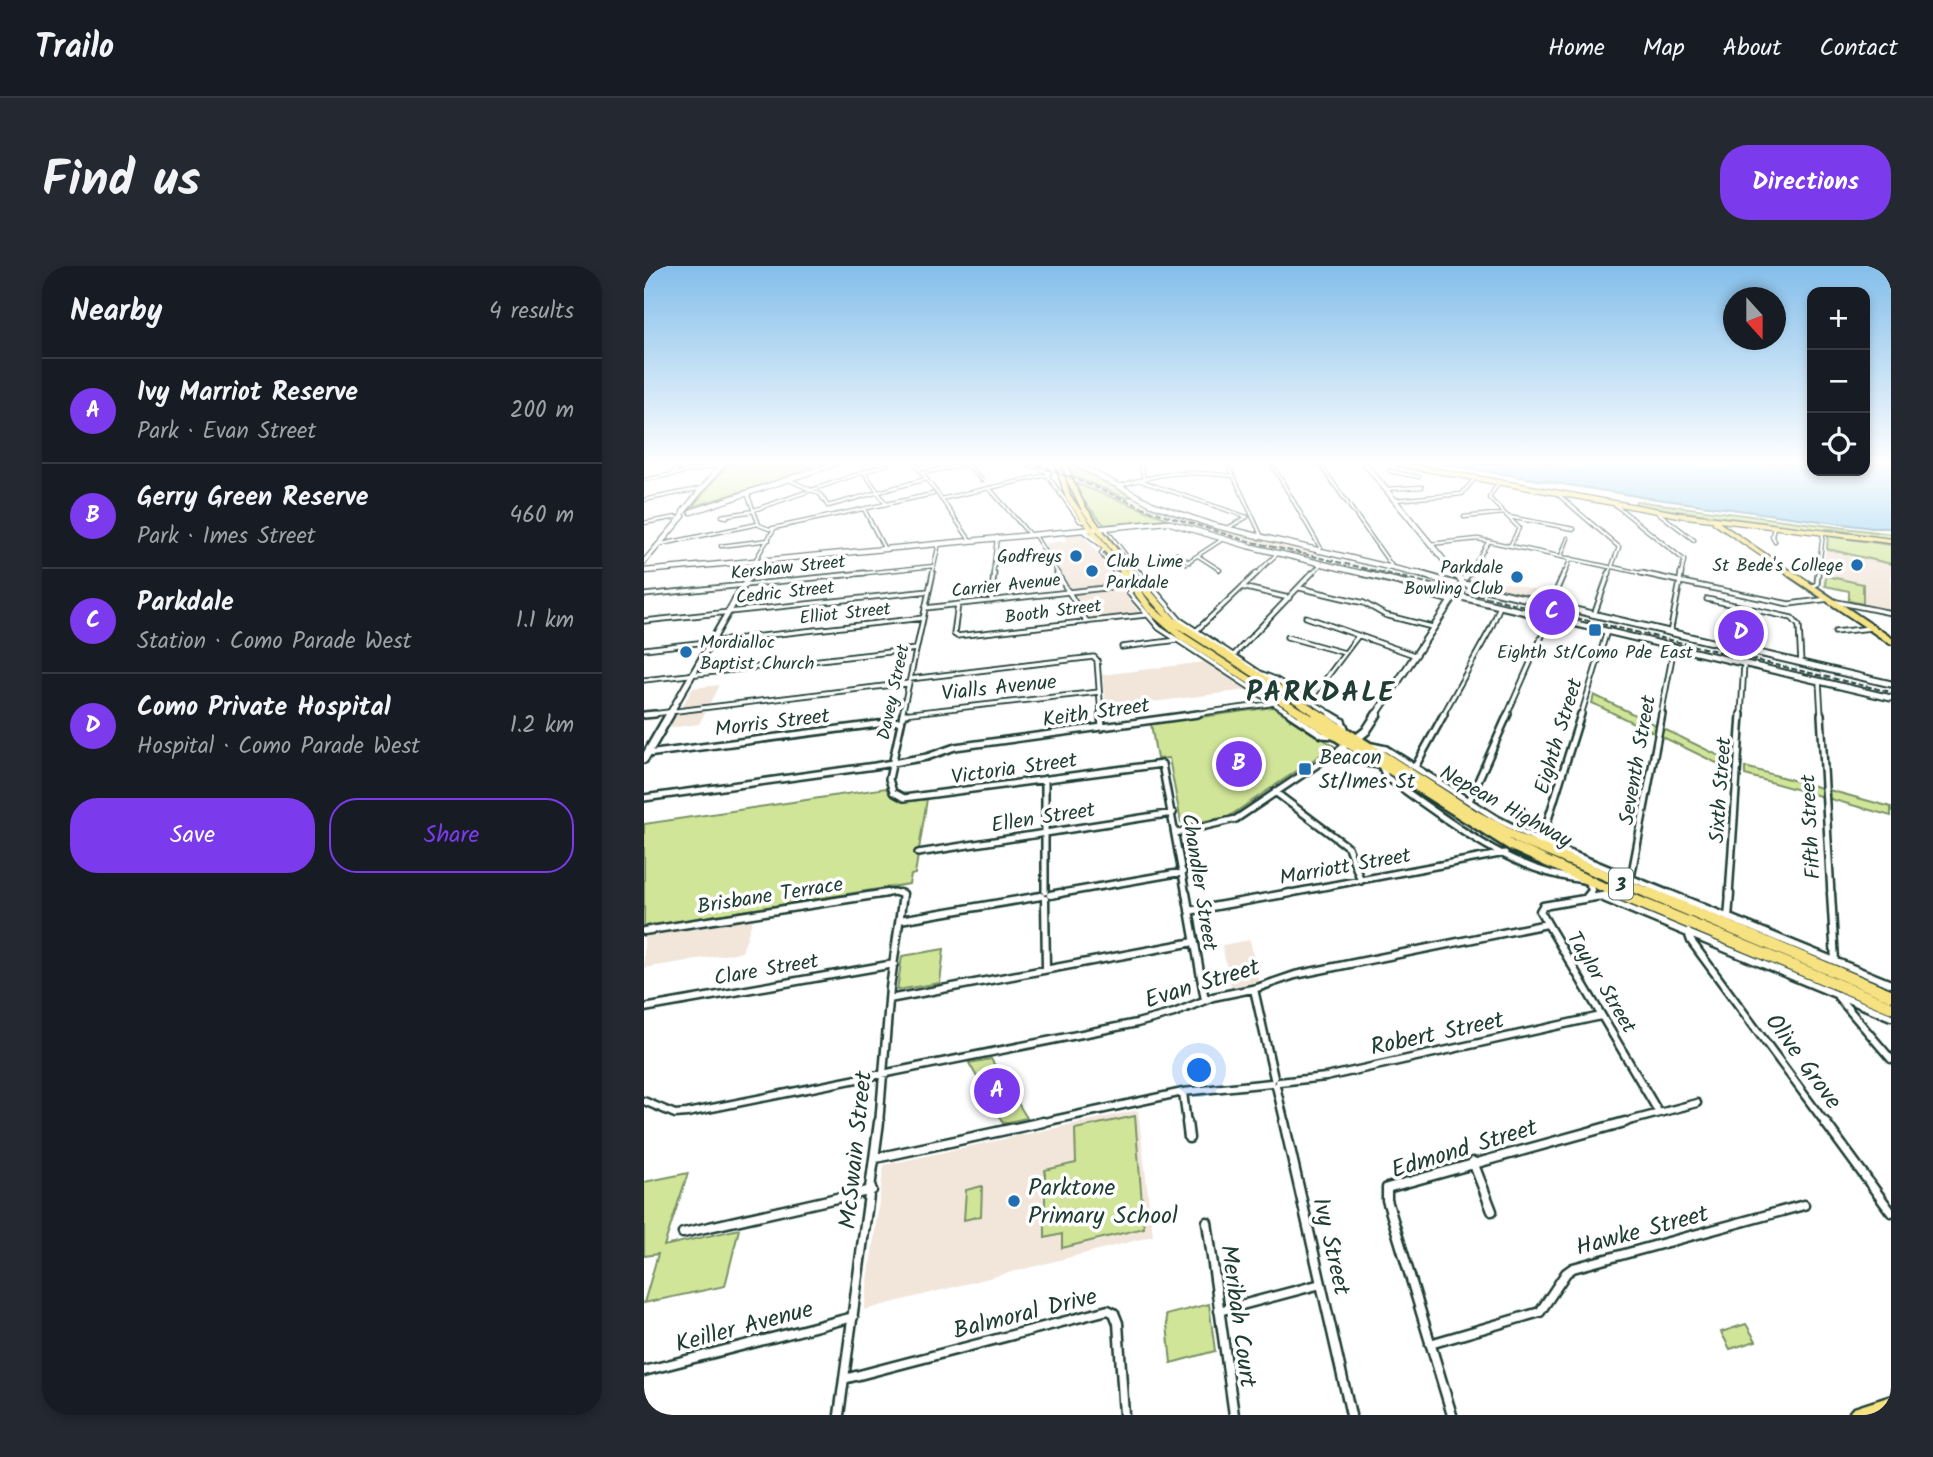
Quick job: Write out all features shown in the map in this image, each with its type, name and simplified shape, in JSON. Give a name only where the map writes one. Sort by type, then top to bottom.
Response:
[{"type":"highway","name":"Nepean Highway","points":[[1083,518],[1138,585],[1173,621],[1232,657],[1281,700]]},
{"type":"highway","name":"Nepean Highway","points":[[1094,518],[1102,528],[1105,547],[1126,577],[1138,585],[1150,614],[1339,735],[1345,746],[1381,765],[1486,832],[1621,894],[1835,978],[1891,995]]},
{"type":"highway","name":"Nepean Highway","points":[[1345,746],[1366,745],[1491,824],[1835,978],[1853,991],[1891,1007]]},
{"type":"highway","points":[[1867,1414],[1891,1404]]},
{"type":"main road","points":[[1703,518],[1891,541]]},
{"type":"main road","points":[[1713,519],[1891,641]]},
{"type":"street","points":[[644,523],[674,518]]},
{"type":"street","points":[[644,562],[679,518]]},
{"type":"street","points":[[756,518],[764,529],[825,518]]},
{"type":"street","points":[[868,518],[884,548]]},
{"type":"street","points":[[953,518],[970,540]]},
{"type":"street","points":[[1017,518],[1032,534],[1087,622]]},
{"type":"street","points":[[1078,518],[1088,525],[1102,528],[1170,522],[1223,539],[1408,584],[1420,592],[1436,596],[1457,587],[1471,587],[1891,684]]},
{"type":"street","points":[[1191,518],[1259,538],[1446,581],[1500,606],[1891,698]]},
{"type":"street","points":[[1226,529],[1246,518]]},
{"type":"street","points":[[1254,518],[1261,535],[1259,538]]},
{"type":"street","points":[[1303,518],[1320,547],[1319,552]]},
{"type":"street","points":[[1358,518],[1391,565],[1390,568]]},
{"type":"street","points":[[1409,518],[1430,544],[1457,587]]},
{"type":"street","points":[[1509,518],[1519,528],[1510,546]]},
{"type":"street","points":[[1511,518],[1574,529]]},
{"type":"street","points":[[1585,518],[1619,547],[1594,615]]},
{"type":"street","points":[[1632,518],[1684,559],[1670,633]]},
{"type":"street","points":[[1665,518],[1695,540]]},
{"type":"street","points":[[657,545],[758,524]]},
{"type":"street","points":[[644,571],[1081,530],[1088,525]]},
{"type":"street","points":[[1774,527],[1772,536],[1775,541]]},
{"type":"street","points":[[1102,528],[1138,585],[1232,657],[1342,721],[1345,728],[1339,735],[1322,735],[1281,700],[1178,640],[1150,614]]},
{"type":"street","points":[[645,756],[774,529]]},
{"type":"street","points":[[1081,530],[1105,547]]},
{"type":"street","points":[[1811,587],[1817,585],[1823,533]]},
{"type":"street","points":[[991,601],[997,537]]},
{"type":"street","points":[[1561,556],[1568,538]]},
{"type":"street","points":[[1177,554],[1188,563],[1223,539]]},
{"type":"street","points":[[1430,544],[1478,539],[1789,604],[1831,600],[1891,613]]},
{"type":"street","points":[[721,546],[769,540]]},
{"type":"street","points":[[1176,830],[1232,821],[1366,731],[1489,541]]},
{"type":"street","name":"Davey Street","points":[[892,763],[939,543]]},
{"type":"street","points":[[1196,631],[1278,553]]},
{"type":"street","points":[[1198,556],[1220,570]]},
{"type":"street","points":[[1550,605],[1571,558]]},
{"type":"street","points":[[1232,657],[1322,564]]},
{"type":"street","name":"Kershaw Street","points":[[644,595],[934,566]]},
{"type":"street","name":"Carrier Avenue","points":[[925,608],[1138,585]]},
{"type":"street","points":[[1242,587],[1289,598]]},
{"type":"street","points":[[1300,587],[1364,603],[1385,615],[1432,627]]},
{"type":"street","name":"Cedric Street","points":[[644,621],[929,591]]},
{"type":"street","points":[[1707,599],[1792,618],[1799,626],[1801,663]]},
{"type":"street","name":"Booth Street","points":[[958,604],[954,634],[956,636],[1150,614]]},
{"type":"street","points":[[1415,767],[1491,628],[1500,606]]},
{"type":"street","points":[[1306,617],[1414,655]]},
{"type":"street","name":"Elliot Street","points":[[644,649],[923,618]]},
{"type":"street","points":[[1469,801],[1550,618]]},
{"type":"street","points":[[1835,632],[1871,628]]},
{"type":"street","name":"Eighth Street","points":[[1540,845],[1607,631]]},
{"type":"street","points":[[1309,701],[1358,636]]},
{"type":"street","points":[[1287,637],[1345,653]]},
{"type":"street","points":[[1122,647],[1178,640]]},
{"type":"street","name":"Seventh Street","points":[[1631,878],[1674,647]]},
{"type":"street","points":[[644,680],[916,649]]},
{"type":"street","points":[[644,715],[1095,658],[1102,727]]},
{"type":"street","name":"Sixth Street","points":[[1728,918],[1744,664]]},
{"type":"street","name":"Fifth Street","points":[[1819,681],[1835,978]]},
{"type":"street","name":"Vialls Avenue","points":[[903,714],[1099,692]]},
{"type":"street","name":"Keith Street","points":[[644,798],[875,766],[930,757],[955,747],[1281,700]]},
{"type":"street","name":"Morris Street","points":[[645,756],[901,721]]},
{"type":"street","points":[[1366,745],[1385,749],[1540,845],[1631,878],[1728,918],[1835,978],[1891,1017]]},
{"type":"street","name":"Victoria Street","points":[[892,763],[888,782],[890,790],[897,796],[908,799],[1155,763],[1162,764],[1165,769]]},
{"type":"street","points":[[1381,765],[1382,772],[1388,779],[1505,853],[1563,880],[1587,880]]},
{"type":"street","name":"Chandler Street","points":[[1165,769],[1205,1000]]},
{"type":"street","points":[[1045,779],[1046,969]]},
{"type":"street","points":[[1275,792],[1348,847],[1361,881]]},
{"type":"street","name":"Ellen Street","points":[[918,853],[1173,813]]},
{"type":"street","name":"Marriott Street","points":[[1189,911],[1505,853]]},
{"type":"street","points":[[900,920],[1183,872]]},
{"type":"street","name":"Taylor Street","points":[[1586,898],[1592,891],[1587,880]]},
{"type":"street","name":"McSwain Street","points":[[839,1415],[876,1158],[889,999],[904,896],[900,891]]},
{"type":"street","name":"Brisbane Terrace","points":[[644,931],[900,891]]},
{"type":"street","name":"Taylor Street","points":[[1621,894],[1541,907],[1540,911],[1659,1113]]},
{"type":"street","name":"Nepean Highway","points":[[1621,894],[1639,911]]},
{"type":"street","points":[[1598,896],[1688,932],[1835,978],[1891,984]]},
{"type":"street","name":"Evan Street","points":[[644,1101],[675,1114],[682,1114],[1144,1021],[1205,1000],[1254,989],[1295,975],[1548,925]]},
{"type":"street","name":"Olive Grove","points":[[1688,932],[1691,941],[1891,1212]]},
{"type":"street","points":[[889,999],[1194,942]]},
{"type":"street","name":"Clare Street","points":[[644,1008],[894,964]]},
{"type":"street","points":[[1835,978],[1891,1059]]},
{"type":"street","name":"Ivy Street","points":[[1254,989],[1351,1415]]},
{"type":"street","name":"Robert Street","points":[[876,1158],[1183,1092],[1321,1078],[1601,1016]]},
{"type":"street","points":[[1183,1092],[1189,1138]]},
{"type":"street","name":"Edmond Street","points":[[1452,1415],[1386,1191],[1395,1184],[1697,1103]]},
{"type":"street","points":[[1473,1162],[1492,1211]]},
{"type":"street","points":[[683,1233],[872,1190]]},
{"type":"street","name":"Hawke Street","points":[[1430,1344],[1540,1312],[1566,1273],[1573,1268],[1804,1205]]},
{"type":"street","name":"Meribah Court","points":[[1207,1222],[1234,1415]]},
{"type":"street","points":[[1219,1311],[1321,1284]]},
{"type":"street","name":"Balmoral Drive","points":[[844,1379],[1108,1310],[1114,1313],[1118,1323],[1124,1415]]},
{"type":"street","name":"Keiller Avenue","points":[[644,1371],[853,1317]]},
{"type":"shaded area","points":[[1170,518],[1180,518],[1322,556],[1317,558],[1298,554],[1192,526]]},
{"type":"shaded area","points":[[1082,531],[1119,585],[1072,590],[1044,543],[1067,541],[1063,533]]},
{"type":"shaded area","name":"St Bede's College","points":[[1827,535],[1891,545],[1891,611],[1847,601],[1848,591],[1822,586]]},
{"type":"shaded area","points":[[1471,576],[1553,594],[1549,603],[1466,584]]},
{"type":"shaded area","points":[[1122,589],[1140,614],[1090,619],[1074,594]]},
{"type":"shaded area","points":[[1727,617],[1758,624],[1756,650],[1724,642]]},
{"type":"shaded area","points":[[1204,662],[1247,690],[1106,708],[1102,675]]},
{"type":"shaded area","points":[[719,685],[699,724],[669,728],[693,688]]},
{"type":"shaded area","points":[[753,919],[742,952],[644,968],[644,937]]},
{"type":"shaded area","points":[[1250,940],[1259,982],[1231,987],[1222,945]]},
{"type":"shaded area","name":"Parktone Primary School","points":[[1138,1110],[1153,1236],[864,1310],[884,1165]]},
{"type":"green space","points":[[1098,518],[1168,519],[1104,525]]},
{"type":"green space","points":[[1728,518],[1764,518],[1891,534],[1891,539],[1831,529],[1826,531]]},
{"type":"green space","points":[[1828,536],[1891,545],[1891,564],[1827,549]]},
{"type":"green space","points":[[1826,576],[1863,584],[1863,604],[1849,601],[1849,591],[1825,586]]},
{"type":"green space","points":[[1594,695],[1730,761],[1729,769],[1592,703]]},
{"type":"green space","points":[[1273,707],[1334,746],[1228,817],[1186,824],[1181,822],[1169,758],[1157,759],[1151,724]]},
{"type":"green space","points":[[1745,767],[1891,807],[1891,816],[1745,775]]},
{"type":"green space","points":[[886,788],[898,799],[927,799],[915,874],[911,875],[909,884],[644,927],[644,824]]},
{"type":"green space","points":[[944,949],[940,983],[897,990],[902,956]]},
{"type":"green space","points":[[991,1059],[1027,1118],[1003,1123],[969,1063]]},
{"type":"green space","points":[[1135,1116],[1144,1228],[1062,1248],[1062,1234],[1045,1238],[1045,1170],[1076,1163],[1075,1129]]},
{"type":"green space","points":[[688,1173],[664,1246],[739,1229],[725,1286],[644,1303],[658,1254],[644,1256],[644,1182]]},
{"type":"green space","points":[[982,1186],[981,1216],[964,1220],[966,1190]]},
{"type":"green space","points":[[1209,1304],[1215,1351],[1171,1363],[1166,1315]]},
{"type":"green space","points":[[1746,1324],[1756,1341],[1730,1349],[1721,1332]]},
{"type":"water","points":[[1795,518],[1891,518],[1891,528],[1872,528]]},
{"type":"railway","points":[[1173,518],[1244,540],[1891,692]]},
{"type":"place","name":"Godfreys","points":[[1076,556]]},
{"type":"place","name":"St Bede's College","points":[[1857,565]]},
{"type":"place","name":"Club Lime Parkdale","points":[[1092,571]]},
{"type":"place","name":"Parkdale Bowling Club","points":[[1517,577]]},
{"type":"place","name":"Parkdale","points":[[1552,612]]},
{"type":"place","name":"Eighth St/Como Pde East","points":[[1595,630]]},
{"type":"place","name":"Como Private Hospital","points":[[1741,633]]},
{"type":"place","name":"Mordialloc Baptist Church","points":[[686,652]]},
{"type":"place","name":"Gerry Green Reserve","points":[[1239,764]]},
{"type":"place","name":"Beacon St/Imes St","points":[[1305,769]]},
{"type":"place","name":"Ivy Marriot Reserve","points":[[997,1091]]},
{"type":"place","name":"Parktone Primary School","points":[[1014,1201]]},
{"type":"district","name":"PARKDALE","points":[[1321,691]]}]
